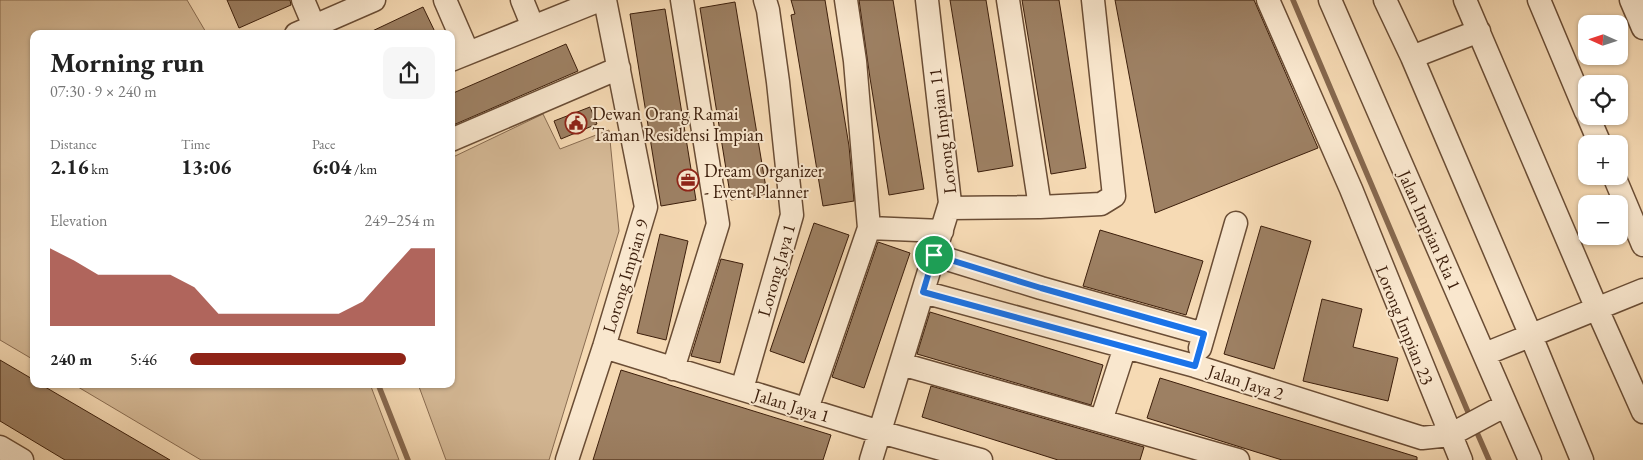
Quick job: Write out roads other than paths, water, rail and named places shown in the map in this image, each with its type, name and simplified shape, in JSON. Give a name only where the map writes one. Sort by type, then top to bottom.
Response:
[{"type":"street","points":[[303,0],[305,30],[374,0]]},
{"type":"street","points":[[446,0],[454,30]]},
{"type":"street","points":[[522,0],[533,27]]},
{"type":"street","points":[[455,36],[460,56],[600,0]]},
{"type":"street","name":"Lorong Impian 9","points":[[567,460],[604,347],[646,207],[605,0]]},
{"type":"street","points":[[673,369],[718,224],[682,0]]},
{"type":"street","name":"Lorong Jaya 1","points":[[742,390],[792,215],[778,82],[768,10],[764,0]]},
{"type":"street","points":[[807,409],[869,228],[854,61],[846,0]]},
{"type":"street","name":"Lorong Impian 11","points":[[871,460],[950,203],[927,0]]},
{"type":"street","points":[[1008,0],[1040,207]]},
{"type":"street","points":[[949,208],[1101,204],[1114,196],[1093,0]]},
{"type":"street","name":"Lorong Impian 23","points":[[1268,0],[1458,430],[1461,460]]},
{"type":"street","name":"Jalan Impian Ria 1","points":[[1330,0],[1485,354],[1496,410],[1530,460]]},
{"type":"street","points":[[1385,0],[1412,57],[1582,460]]},
{"type":"street","points":[[1466,0],[1597,309],[1643,412]]},
{"type":"street","points":[[1539,0],[1578,93]]},
{"type":"street","points":[[1631,0],[1643,28]]},
{"type":"street","points":[[1412,57],[1479,31]]},
{"type":"street","points":[[455,138],[619,68]]},
{"type":"street","points":[[1618,185],[1643,246]]},
{"type":"street","points":[[1195,366],[1236,223]]},
{"type":"street","points":[[869,228],[942,230]]},
{"type":"street","points":[[934,255],[1041,288],[1204,334]]},
{"type":"street","points":[[1485,354],[1643,290]]},
{"type":"street","name":"Jalan Jaya 2","points":[[923,292],[1195,366],[1422,438],[1458,430],[1496,410]]},
{"type":"street","name":"Jalan Jaya 1","points":[[604,347],[880,432],[982,460]]},
{"type":"street","points":[[1101,421],[1125,347]]},
{"type":"street","points":[[901,364],[1101,421],[1196,454],[1238,460]]},
{"type":"street","points":[[0,447],[22,460]]},
{"type":"waterway","points":[[1293,0],[1471,419]]},
{"type":"waterway","points":[[380,388],[408,460]]},
{"type":"waterway","points":[[1475,428],[1489,460]]},
{"type":"place","name":"Dewan Orang Ramai Taman Residensi Impian","points":[[576,123]]},
{"type":"place","name":"Dream Organizer - Event Planner","points":[[688,180]]}]
